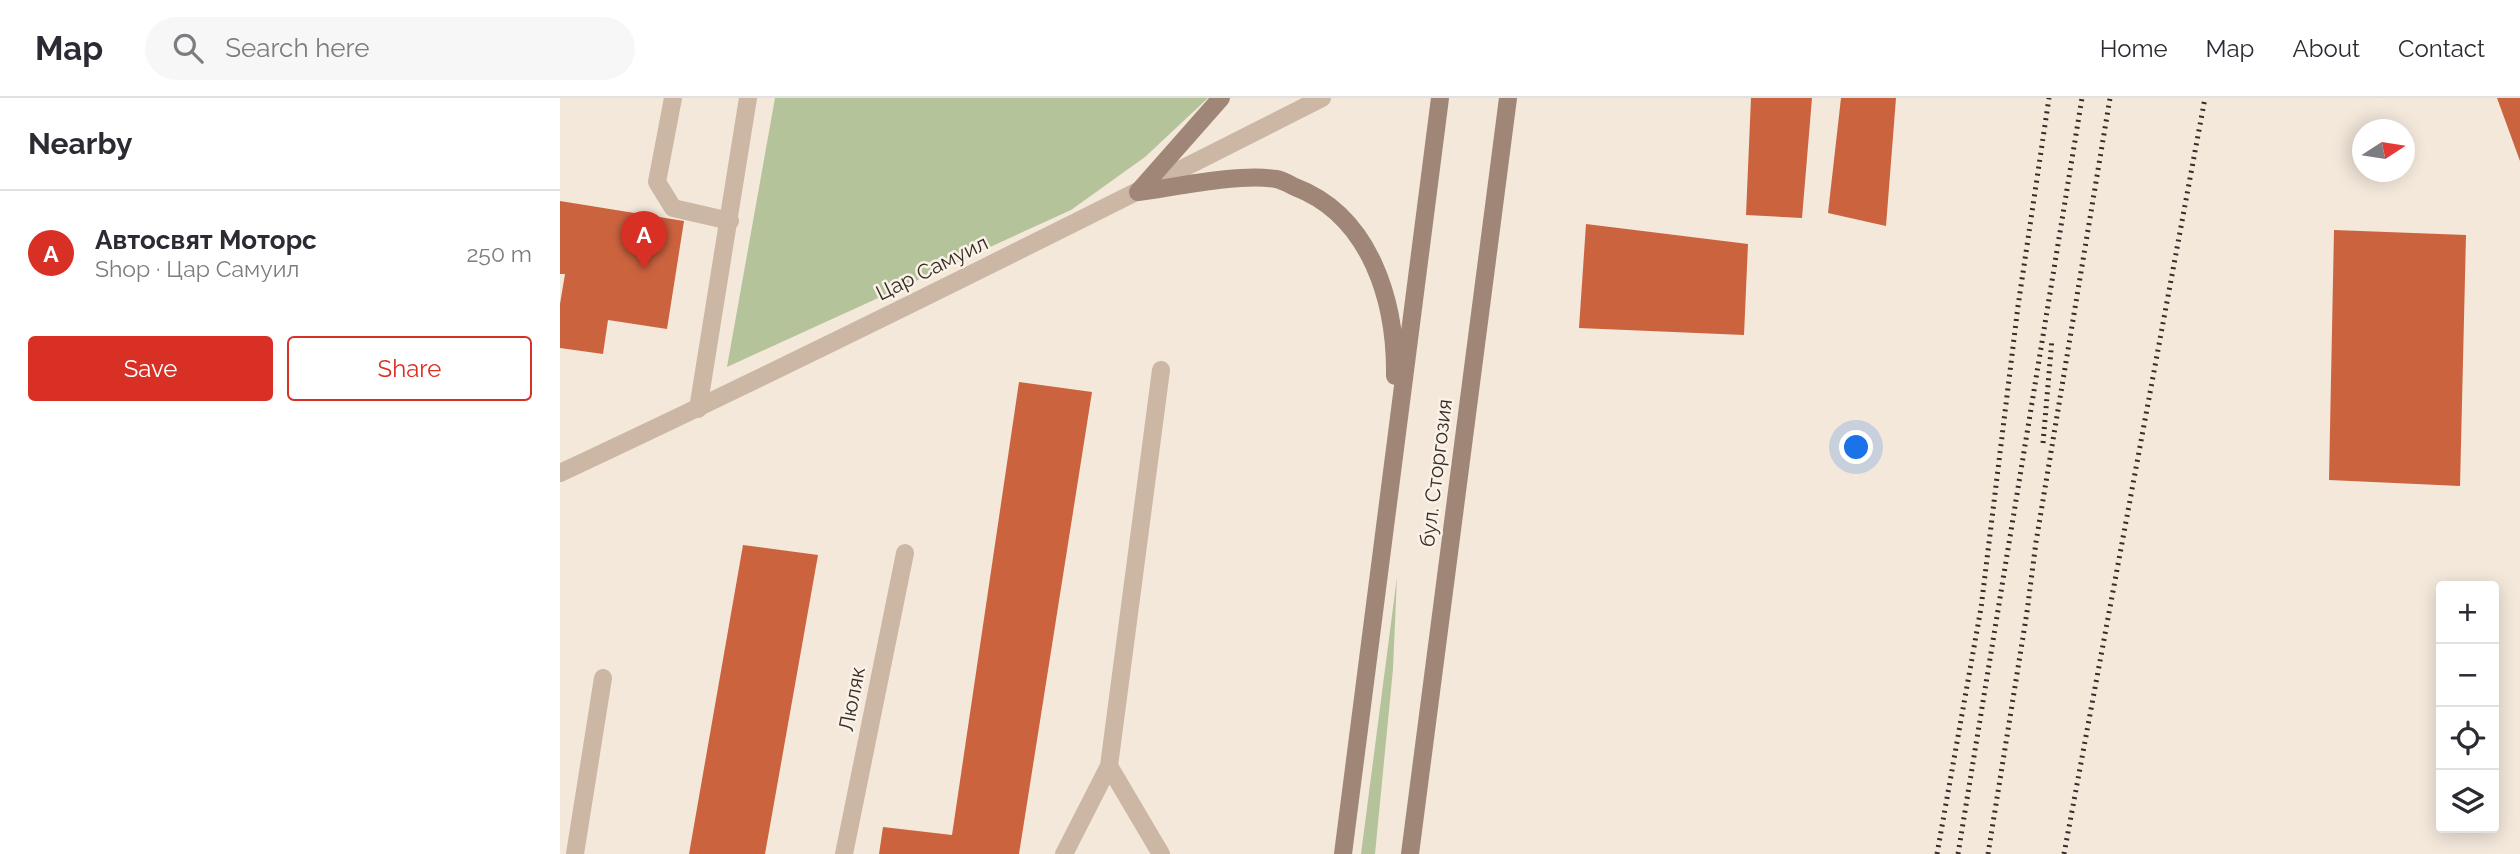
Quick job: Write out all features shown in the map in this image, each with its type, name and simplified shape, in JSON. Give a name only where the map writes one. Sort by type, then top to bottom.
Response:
[{"type":"main road","points":[[1138,192],[1221,98]]},
{"type":"main road","name":"бул. Сторгозия","points":[[1343,854],[1440,98]]},
{"type":"main road","name":"бул. Сторгозия","points":[[1409,854],[1508,98]]},
{"type":"main road","points":[[1138,192],[1240,179],[1276,179],[1309,192],[1338,211],[1378,269],[1387,301],[1394,334],[1394,454]]},
{"type":"street","points":[[673,98],[657,182],[673,208],[730,221]]},
{"type":"street","points":[[698,409],[748,98]]},
{"type":"street","name":"Цар Самуил","points":[[560,473],[698,409],[1322,98]]},
{"type":"street","points":[[1064,854],[1109,766],[1161,370]]},
{"type":"street","name":"Люляк","points":[[844,854],[905,553]]},
{"type":"street","points":[[575,854],[603,678]]},
{"type":"street","points":[[1109,766],[1161,854]]},
{"type":"green space","points":[[775,98],[1208,98],[1145,157],[1071,210],[727,367]]},
{"type":"green space","points":[[1397,577],[1393,669],[1375,854],[1361,854]]},
{"type":"building","points":[[1751,98],[1812,98],[1802,218],[1746,215]]},
{"type":"building","points":[[1841,98],[1896,98],[1886,226],[1828,213]]},
{"type":"building","points":[[2497,98],[2520,98],[2520,161]]},
{"type":"building","points":[[560,201],[684,221],[667,329],[608,320],[603,354],[560,348],[560,304],[565,274],[560,274]]},
{"type":"building","points":[[1586,224],[1748,244],[1744,335],[1579,328]]},
{"type":"building","points":[[2334,230],[2466,235],[2460,486],[2329,480]]},
{"type":"building","points":[[1019,382],[1092,392],[1019,854],[879,854],[883,827],[952,835]]},
{"type":"building","points":[[743,545],[818,555],[765,854],[689,854]]},
{"type":"railway","points":[[1937,854],[1981,608],[2018,306],[2049,98]]},
{"type":"railway","points":[[1958,854],[2082,98]]},
{"type":"railway","points":[[1988,854],[2036,542],[2110,98]]},
{"type":"railway","points":[[2064,854],[2205,98]]},
{"type":"railway","points":[[2043,443],[2052,339]]},
{"type":"place","name":"Автосвят Моторс","points":[[644,269]]}]
